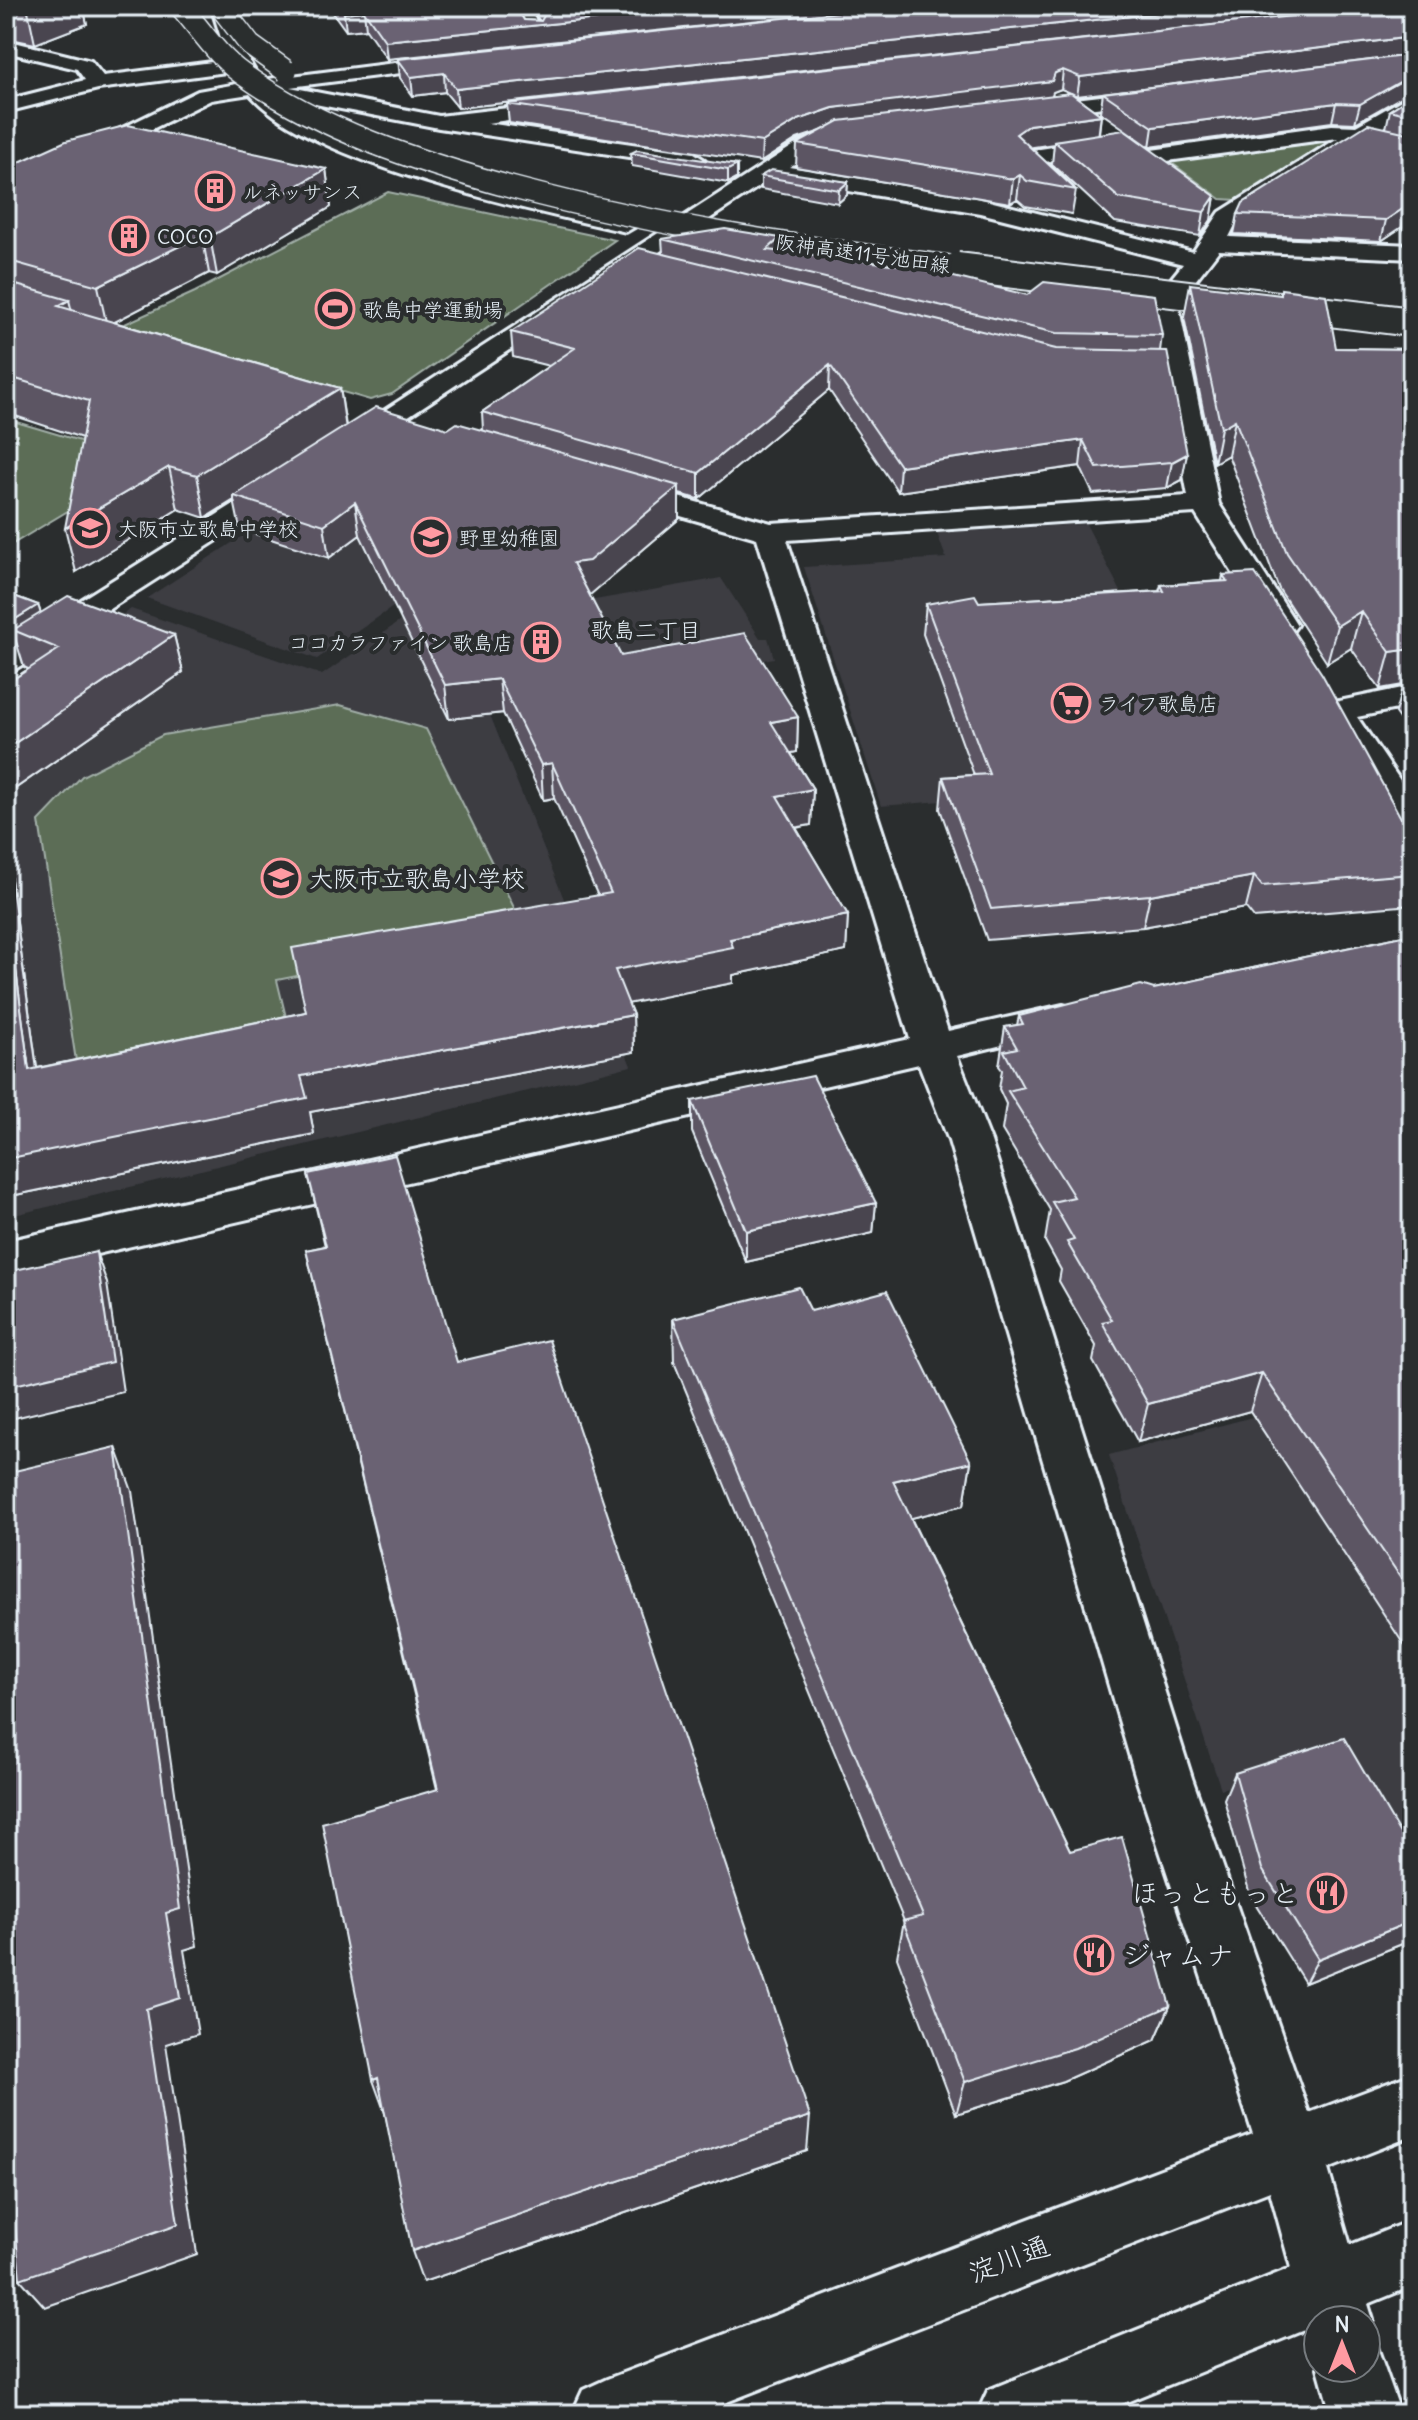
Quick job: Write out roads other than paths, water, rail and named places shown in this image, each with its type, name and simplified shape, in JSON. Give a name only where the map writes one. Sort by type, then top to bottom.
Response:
[{"type":"main road","name":"阪神高速11号池田線","points":[[180,6],[213,51],[270,93],[310,115],[411,157],[540,196],[621,215],[814,247],[1412,322]]},
{"type":"main road","name":"阪神高速11号池田線","points":[[220,6],[250,45],[311,87],[354,110],[446,147],[574,184],[664,203],[838,231],[1412,301]]},
{"type":"main road","points":[[220,6],[230,43],[241,65],[254,85],[293,120],[357,150],[534,204],[668,234],[821,258],[1412,333]]},
{"type":"main road","points":[[505,35],[543,31],[515,6]]},
{"type":"main road","points":[[6,106],[98,83],[430,44]]},
{"type":"main road","points":[[6,46],[84,65],[98,83]]},
{"type":"main road","points":[[6,194],[109,144],[185,102],[254,85],[481,59]]},
{"type":"main road","points":[[254,85],[439,122],[981,206],[1119,241],[1206,252],[1400,252],[1412,234]]},
{"type":"main road","points":[[1051,89],[1169,174]]},
{"type":"main road","points":[[1010,113],[1183,92]]},
{"type":"main road","points":[[1295,646],[1204,504],[1165,302],[1206,252],[1228,217],[1412,100]]},
{"type":"main road","points":[[439,122],[581,106]]},
{"type":"main road","points":[[6,661],[768,171],[833,136],[869,130]]},
{"type":"main road","points":[[1145,157],[1332,131],[1360,133],[1412,146]]},
{"type":"main road","points":[[1119,241],[1027,158],[1126,143]]},
{"type":"main road","points":[[1204,200],[1228,217]]},
{"type":"main road","points":[[630,259],[661,267]]},
{"type":"main road","points":[[1145,364],[1176,365]]},
{"type":"main road","points":[[355,411],[413,429]]},
{"type":"main road","points":[[591,482],[770,532],[1204,504]]},
{"type":"main road","points":[[770,532],[933,1048],[970,1141],[1164,1778],[1291,2151],[1334,2303]]},
{"type":"main road","points":[[1412,696],[1328,698],[1412,825]]},
{"type":"main road","points":[[6,1258],[1097,1010]]},
{"type":"main road","name":"淀川通","points":[[607,2414],[1412,2105]]},
{"type":"main road","points":[[1012,2414],[1334,2303],[1412,2253]]},
{"type":"main road","points":[[1357,2384],[1366,2414]]},
{"type":"place","name":"ルネッサンス","points":[[215,191]]},
{"type":"place","name":"COCO","points":[[129,236]]},
{"type":"place","name":"歌島中学運動場","points":[[335,309]]},
{"type":"place","name":"大阪市立歌島中学校","points":[[90,528]]},
{"type":"place","name":"野里幼稚園","points":[[431,537]]},
{"type":"place","name":"ココカラファイン 歌島店","points":[[541,642]]},
{"type":"place","name":"ライフ歌島店","points":[[1071,703]]},
{"type":"place","name":"大阪市立歌島小学校","points":[[281,878]]},
{"type":"place","name":"ほっともっと","points":[[1327,1893]]},
{"type":"place","name":"ジャムナ","points":[[1094,1955]]},
{"type":"district","name":"歌島二丁目","points":[[646,630]]}]
